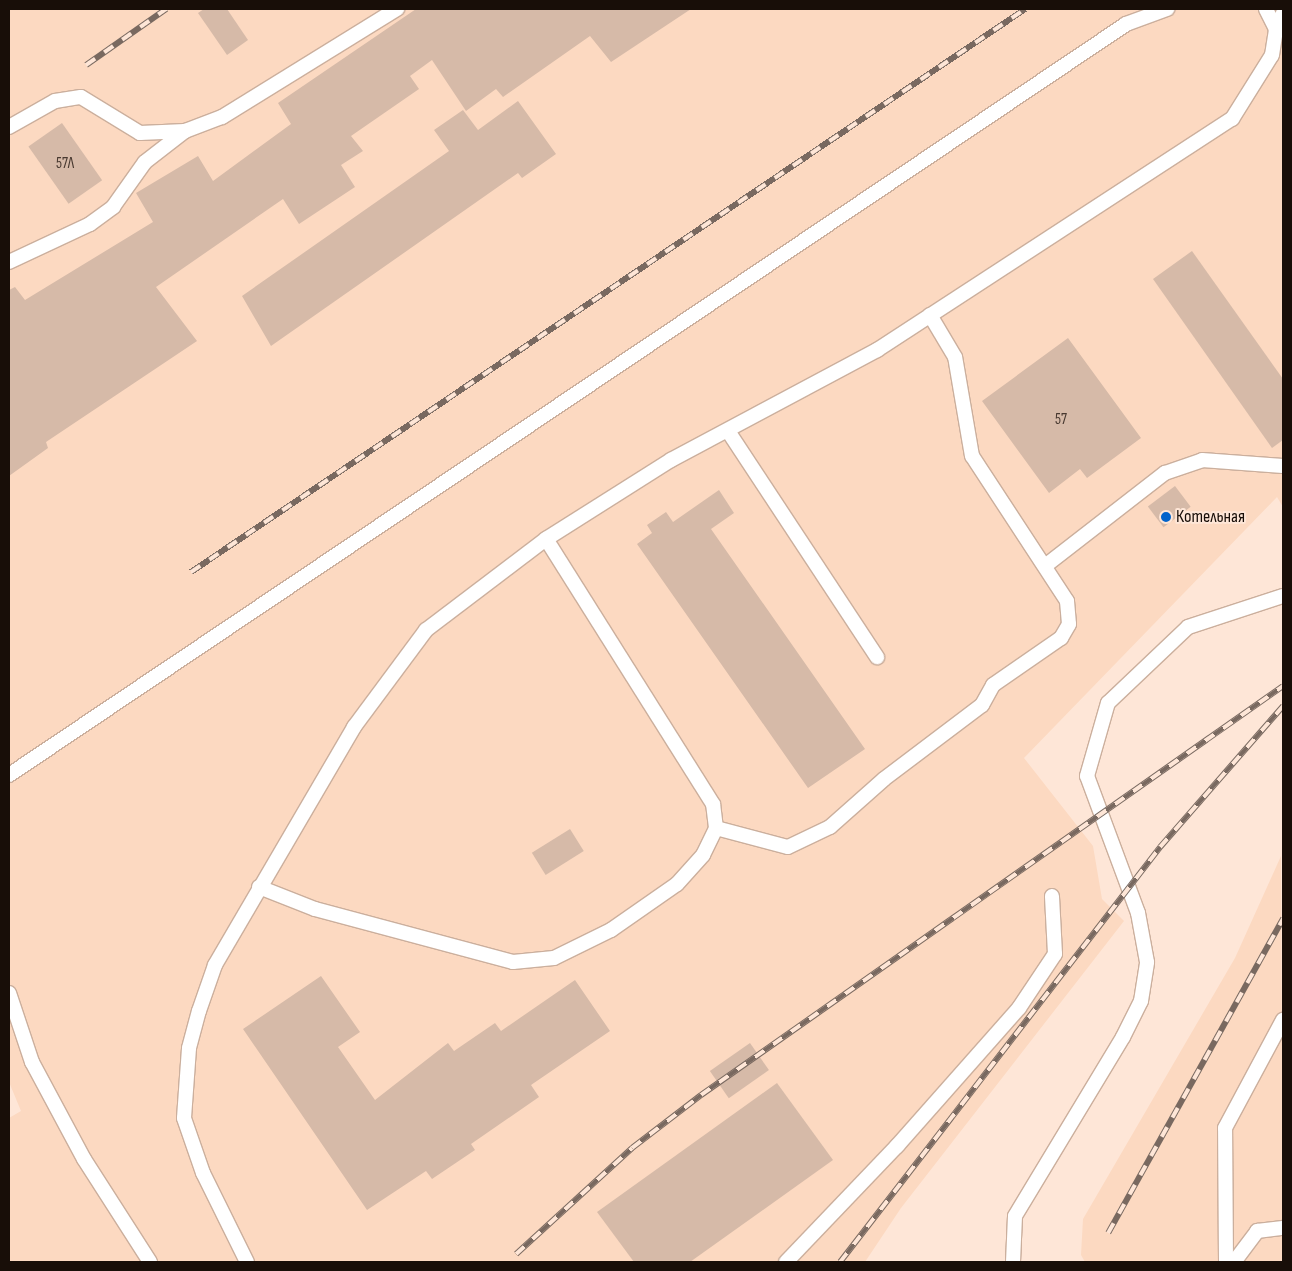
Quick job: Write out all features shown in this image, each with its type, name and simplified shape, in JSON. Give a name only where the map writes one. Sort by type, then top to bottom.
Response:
[{"type":"lane","points":[[9,262],[90,224],[113,207],[145,162],[185,131],[222,117],[397,9]]},
{"type":"lane","points":[[9,774],[1118,30],[1167,9]]},
{"type":"lane","points":[[1266,9],[1276,29]]},
{"type":"lane","points":[[247,1262],[203,1173],[184,1118],[189,1048],[199,1011],[215,965],[354,727],[426,630],[546,539],[671,460],[877,350],[1232,119],[1272,55],[1276,29],[1283,13]]},
{"type":"lane","points":[[9,127],[55,101],[81,97],[140,133],[185,131]]},
{"type":"lane","points":[[716,828],[788,847],[830,827],[884,779],[982,705],[993,685],[1061,638],[1069,624],[1067,601],[972,456],[955,357],[930,315]]},
{"type":"lane","points":[[728,431],[877,657]]},
{"type":"lane","points":[[1045,566],[1164,473],[1202,460],[1283,466]]},
{"type":"lane","points":[[259,888],[315,909],[452,948],[513,962],[554,958],[611,930],[676,884],[703,855],[716,828],[713,804],[546,539]]},
{"type":"lane","points":[[1013,1262],[1015,1216],[1123,1037],[1141,1001],[1147,962],[1138,913],[1086,776],[1108,703],[1188,627],[1283,596]]},
{"type":"lane","points":[[786,1262],[897,1146],[1019,1008],[1055,954],[1052,896]]},
{"type":"lane","points":[[9,993],[32,1062],[84,1160],[150,1262]]},
{"type":"lane","points":[[1226,1262],[1225,1128],[1283,1020]]},
{"type":"lane","points":[[1234,1262],[1257,1231],[1281,1223]]},
{"type":"shaded area","points":[[9,9],[1283,9],[1283,507],[1277,497],[1024,758],[1093,846],[1102,899],[1124,921],[901,1208],[865,1262],[9,1262],[9,1118],[21,1111],[9,1082]]},
{"type":"shaded area","points":[[1281,856],[1283,1262],[1085,1262],[1081,1255],[1083,1219],[1235,958]]},
{"type":"building","points":[[204,9],[227,9],[248,40],[227,55],[198,13]]},
{"type":"building","points":[[416,9],[691,9],[611,62],[590,36],[503,97],[496,89],[466,111],[432,60],[410,76],[419,89],[351,136],[363,151],[341,165],[355,187],[299,224],[283,199],[156,287],[197,341],[46,442],[48,448],[9,476],[9,290],[15,287],[25,300],[153,222],[136,193],[198,156],[213,181],[291,124],[278,103]]},
{"type":"building","points":[[518,101],[556,154],[522,178],[518,173],[271,346],[242,296],[449,151],[434,130],[463,110],[478,130]]},
{"type":"building","points":[[62,123],[102,180],[69,204],[28,147]]},
{"type":"building","points":[[1192,251],[1283,379],[1283,440],[1272,448],[1153,279]]},
{"type":"building","points":[[1068,338],[1141,438],[1087,478],[1080,469],[1049,493],[982,401]]},
{"type":"building","name":"Котельная","points":[[1175,486],[1191,507],[1163,527],[1148,506]]},
{"type":"building","points":[[719,490],[734,513],[711,529],[865,749],[808,788],[637,544],[652,533],[647,525],[666,512],[673,522]]},
{"type":"building","points":[[570,829],[584,851],[546,875],[532,853]]},
{"type":"building","points":[[321,976],[360,1032],[338,1047],[375,1100],[448,1043],[454,1051],[495,1023],[501,1031],[575,980],[610,1031],[531,1085],[539,1097],[471,1144],[475,1150],[432,1179],[426,1171],[367,1210],[243,1029]]},
{"type":"building","points":[[750,1043],[769,1070],[729,1098],[710,1071]]},
{"type":"building","points":[[777,1083],[833,1160],[690,1262],[634,1262],[597,1212]]},
{"type":"railway","points":[[86,65],[166,9]]},
{"type":"railway","points":[[191,572],[1025,9]]},
{"type":"railway","points":[[516,1254],[632,1148],[701,1095],[1283,686]]},
{"type":"railway","points":[[840,1262],[1160,847],[1283,706]]},
{"type":"railway","points":[[1108,1233],[1283,918]]},
{"type":"place","name":"Котельная","points":[[1166,517]]}]
